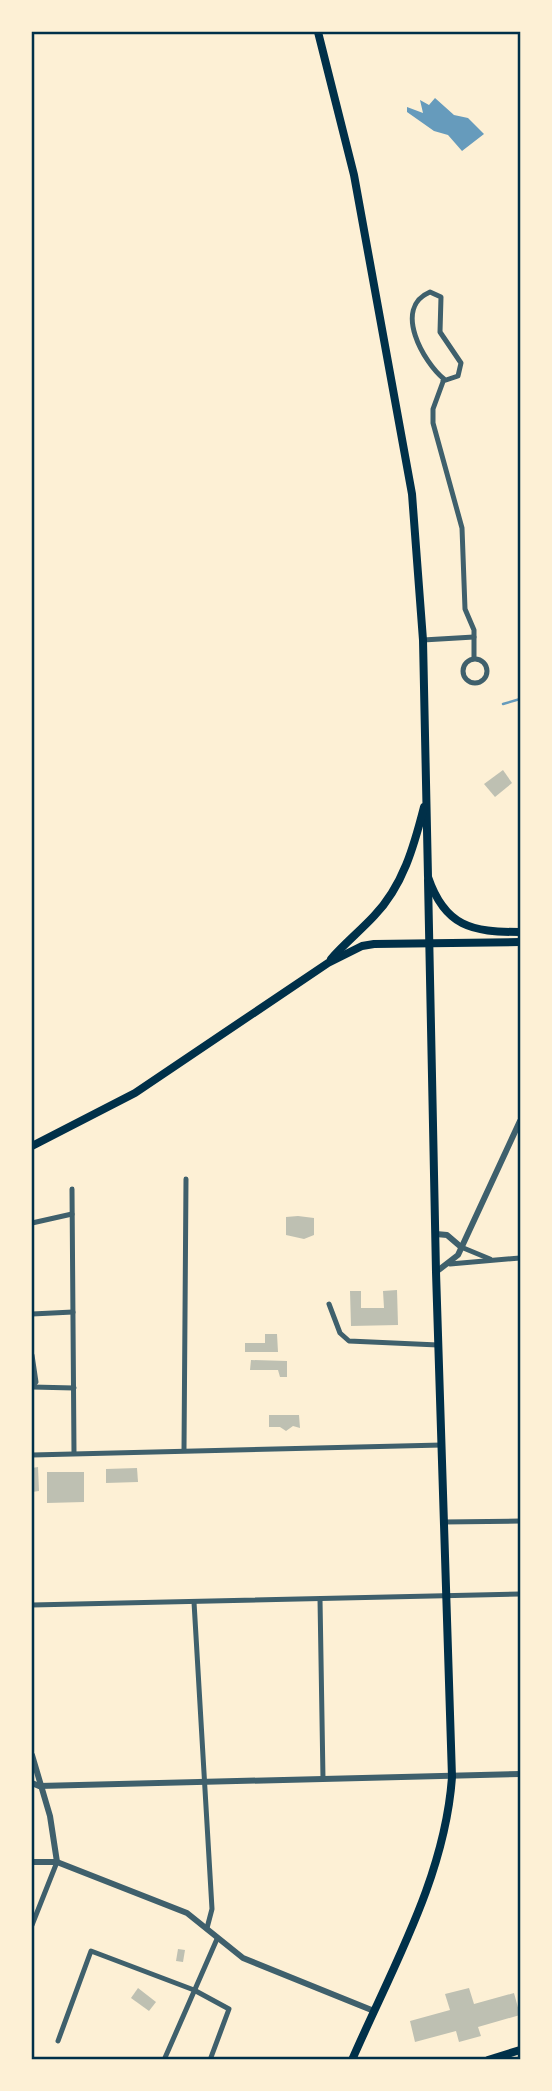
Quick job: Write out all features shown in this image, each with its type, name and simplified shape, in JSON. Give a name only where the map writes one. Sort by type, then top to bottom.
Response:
[{"type":"main road","points":[[317,32],[354,175],[412,494],[423,640],[442,1522],[452,1777],[450,1811],[439,1858],[352,2060]]},
{"type":"main road","points":[[328,963],[375,915],[396,886],[412,849],[426,797]]},
{"type":"main road","points":[[428,877],[436,901],[444,912],[458,921],[491,932],[520,932]]},
{"type":"main road","points":[[32,1146],[135,1093],[328,963],[362,946],[395,942],[520,943]]},
{"type":"main road","points":[[357,2049],[359,2060]]},
{"type":"main road","points":[[488,2060],[520,2050]]},
{"type":"street","points":[[430,292],[441,297],[440,332],[461,363],[461,372],[455,379],[443,381],[420,352],[414,327],[418,303],[423,295],[430,292]]},
{"type":"street","points":[[443,381],[433,409],[433,423],[460,512],[465,608],[474,637],[474,658]]},
{"type":"street","points":[[423,640],[474,637]]},
{"type":"street","points":[[474,658],[482,662],[487,671],[482,681],[474,684],[462,674],[466,662],[474,658]]},
{"type":"street","points":[[450,1264],[461,1247],[520,1121]]},
{"type":"street","points":[[184,1450],[186,1179]]},
{"type":"street","points":[[72,1189],[74,1452]]},
{"type":"street","points":[[32,1223],[72,1214]]},
{"type":"street","points":[[436,1234],[446,1236],[461,1247],[493,1259]]},
{"type":"street","points":[[436,1272],[450,1264],[520,1258]]},
{"type":"street","points":[[329,1304],[340,1333],[349,1341],[361,1344],[438,1345]]},
{"type":"street","points":[[32,1314],[73,1312]]},
{"type":"street","points":[[32,1355],[36,1382],[32,1387]]},
{"type":"street","points":[[32,1387],[74,1388]]},
{"type":"street","points":[[32,1455],[442,1445]]},
{"type":"street","points":[[442,1522],[520,1521]]},
{"type":"street","points":[[32,1605],[520,1594]]},
{"type":"street","points":[[320,1599],[323,1779]]},
{"type":"street","points":[[194,1602],[212,1909],[207,1928]]},
{"type":"street","points":[[32,1755],[35,1784],[50,1816],[57,1862],[32,1924]]},
{"type":"street","points":[[35,1784],[520,1774]]},
{"type":"street","points":[[32,1862],[57,1862],[187,1913],[243,1958],[374,2011]]},
{"type":"street","points":[[164,2060],[217,1939]]},
{"type":"street","points":[[58,2041],[91,1951],[194,1990],[229,2008],[210,2060]]},
{"type":"water","points":[[435,98],[454,115],[468,118],[484,134],[462,151],[448,135],[434,131],[407,112],[407,107],[423,113],[420,100],[429,105]]},
{"type":"building","points":[[503,770],[512,783],[495,797],[484,784]]},
{"type":"building","points":[[286,1217],[314,1218],[314,1235],[304,1239],[286,1235]]},
{"type":"building","points":[[397,1290],[398,1325],[351,1326],[350,1291],[361,1291],[361,1308],[384,1308],[383,1291]]},
{"type":"building","points":[[265,1334],[277,1334],[278,1352],[245,1352],[245,1343],[265,1343]]},
{"type":"building","points":[[251,1360],[287,1361],[287,1377],[280,1377],[278,1370],[250,1370]]},
{"type":"building","points":[[269,1415],[299,1415],[300,1428],[293,1426],[286,1431],[280,1427],[269,1427]]},
{"type":"building","points":[[38,1467],[39,1491],[32,1492],[32,1468]]},
{"type":"building","points":[[137,1468],[138,1482],[106,1483],[106,1469]]},
{"type":"building","points":[[47,1472],[84,1472],[84,1502],[47,1503]]},
{"type":"building","points":[[178,1949],[185,1950],[183,1962],[176,1961]]},
{"type":"building","points":[[138,1988],[156,2002],[149,2011],[131,1998]]},
{"type":"building","points":[[469,1988],[474,2004],[514,1993],[520,2015],[478,2027],[481,2036],[459,2042],[456,2031],[415,2042],[410,2021],[450,2010],[445,1994]]},
{"type":"waterway","points":[[503,704],[520,699]]}]
